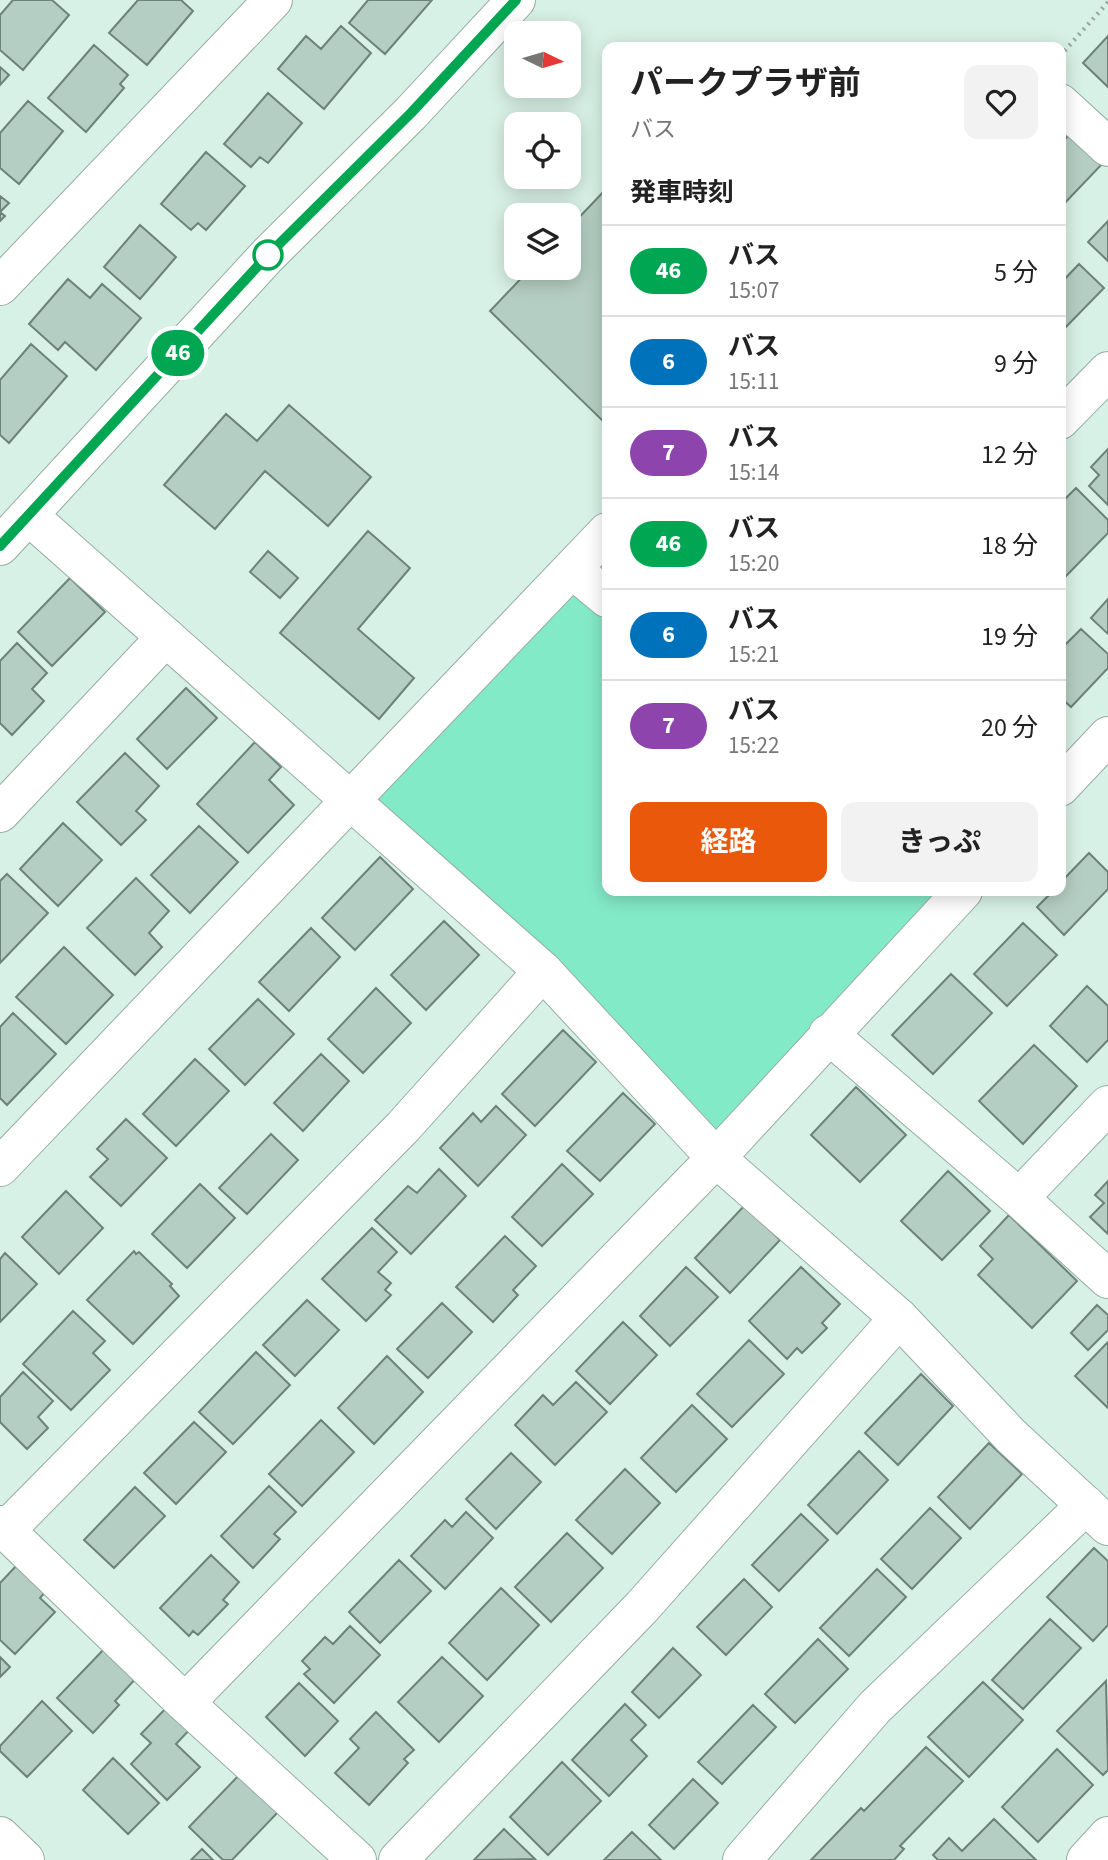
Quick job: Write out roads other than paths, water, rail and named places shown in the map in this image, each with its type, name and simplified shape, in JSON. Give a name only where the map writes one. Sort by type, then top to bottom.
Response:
[{"type":"street","points":[[0,286],[273,0]]},
{"type":"street","points":[[0,546],[268,255],[411,113],[516,0]]},
{"type":"street","points":[[1066,108],[1108,147]]},
{"type":"street","points":[[1066,414],[1108,370]]},
{"type":"street","points":[[29,516],[543,971],[716,1157],[899,1318],[1012,1436],[1097,1516],[875,1707],[743,1860]]},
{"type":"street","points":[[0,1167],[602,537]]},
{"type":"street","points":[[572,569],[602,594]]},
{"type":"street","points":[[0,813],[166,637]]},
{"type":"street","points":[[1066,781],[1108,736]]},
{"type":"street","points":[[185,1703],[716,1157],[828,1034],[947,896]]},
{"type":"street","points":[[357,1860],[185,1703],[3,1527],[403,1127],[543,971]]},
{"type":"street","points":[[828,1034],[1019,1198],[1108,1279]]},
{"type":"street","points":[[1019,1198],[1108,1105]]},
{"type":"street","points":[[398,1860],[642,1606],[899,1318]]},
{"type":"street","points":[[0,1836],[25,1860]]},
{"type":"street","points":[[1086,1860],[1108,1836]]}]
